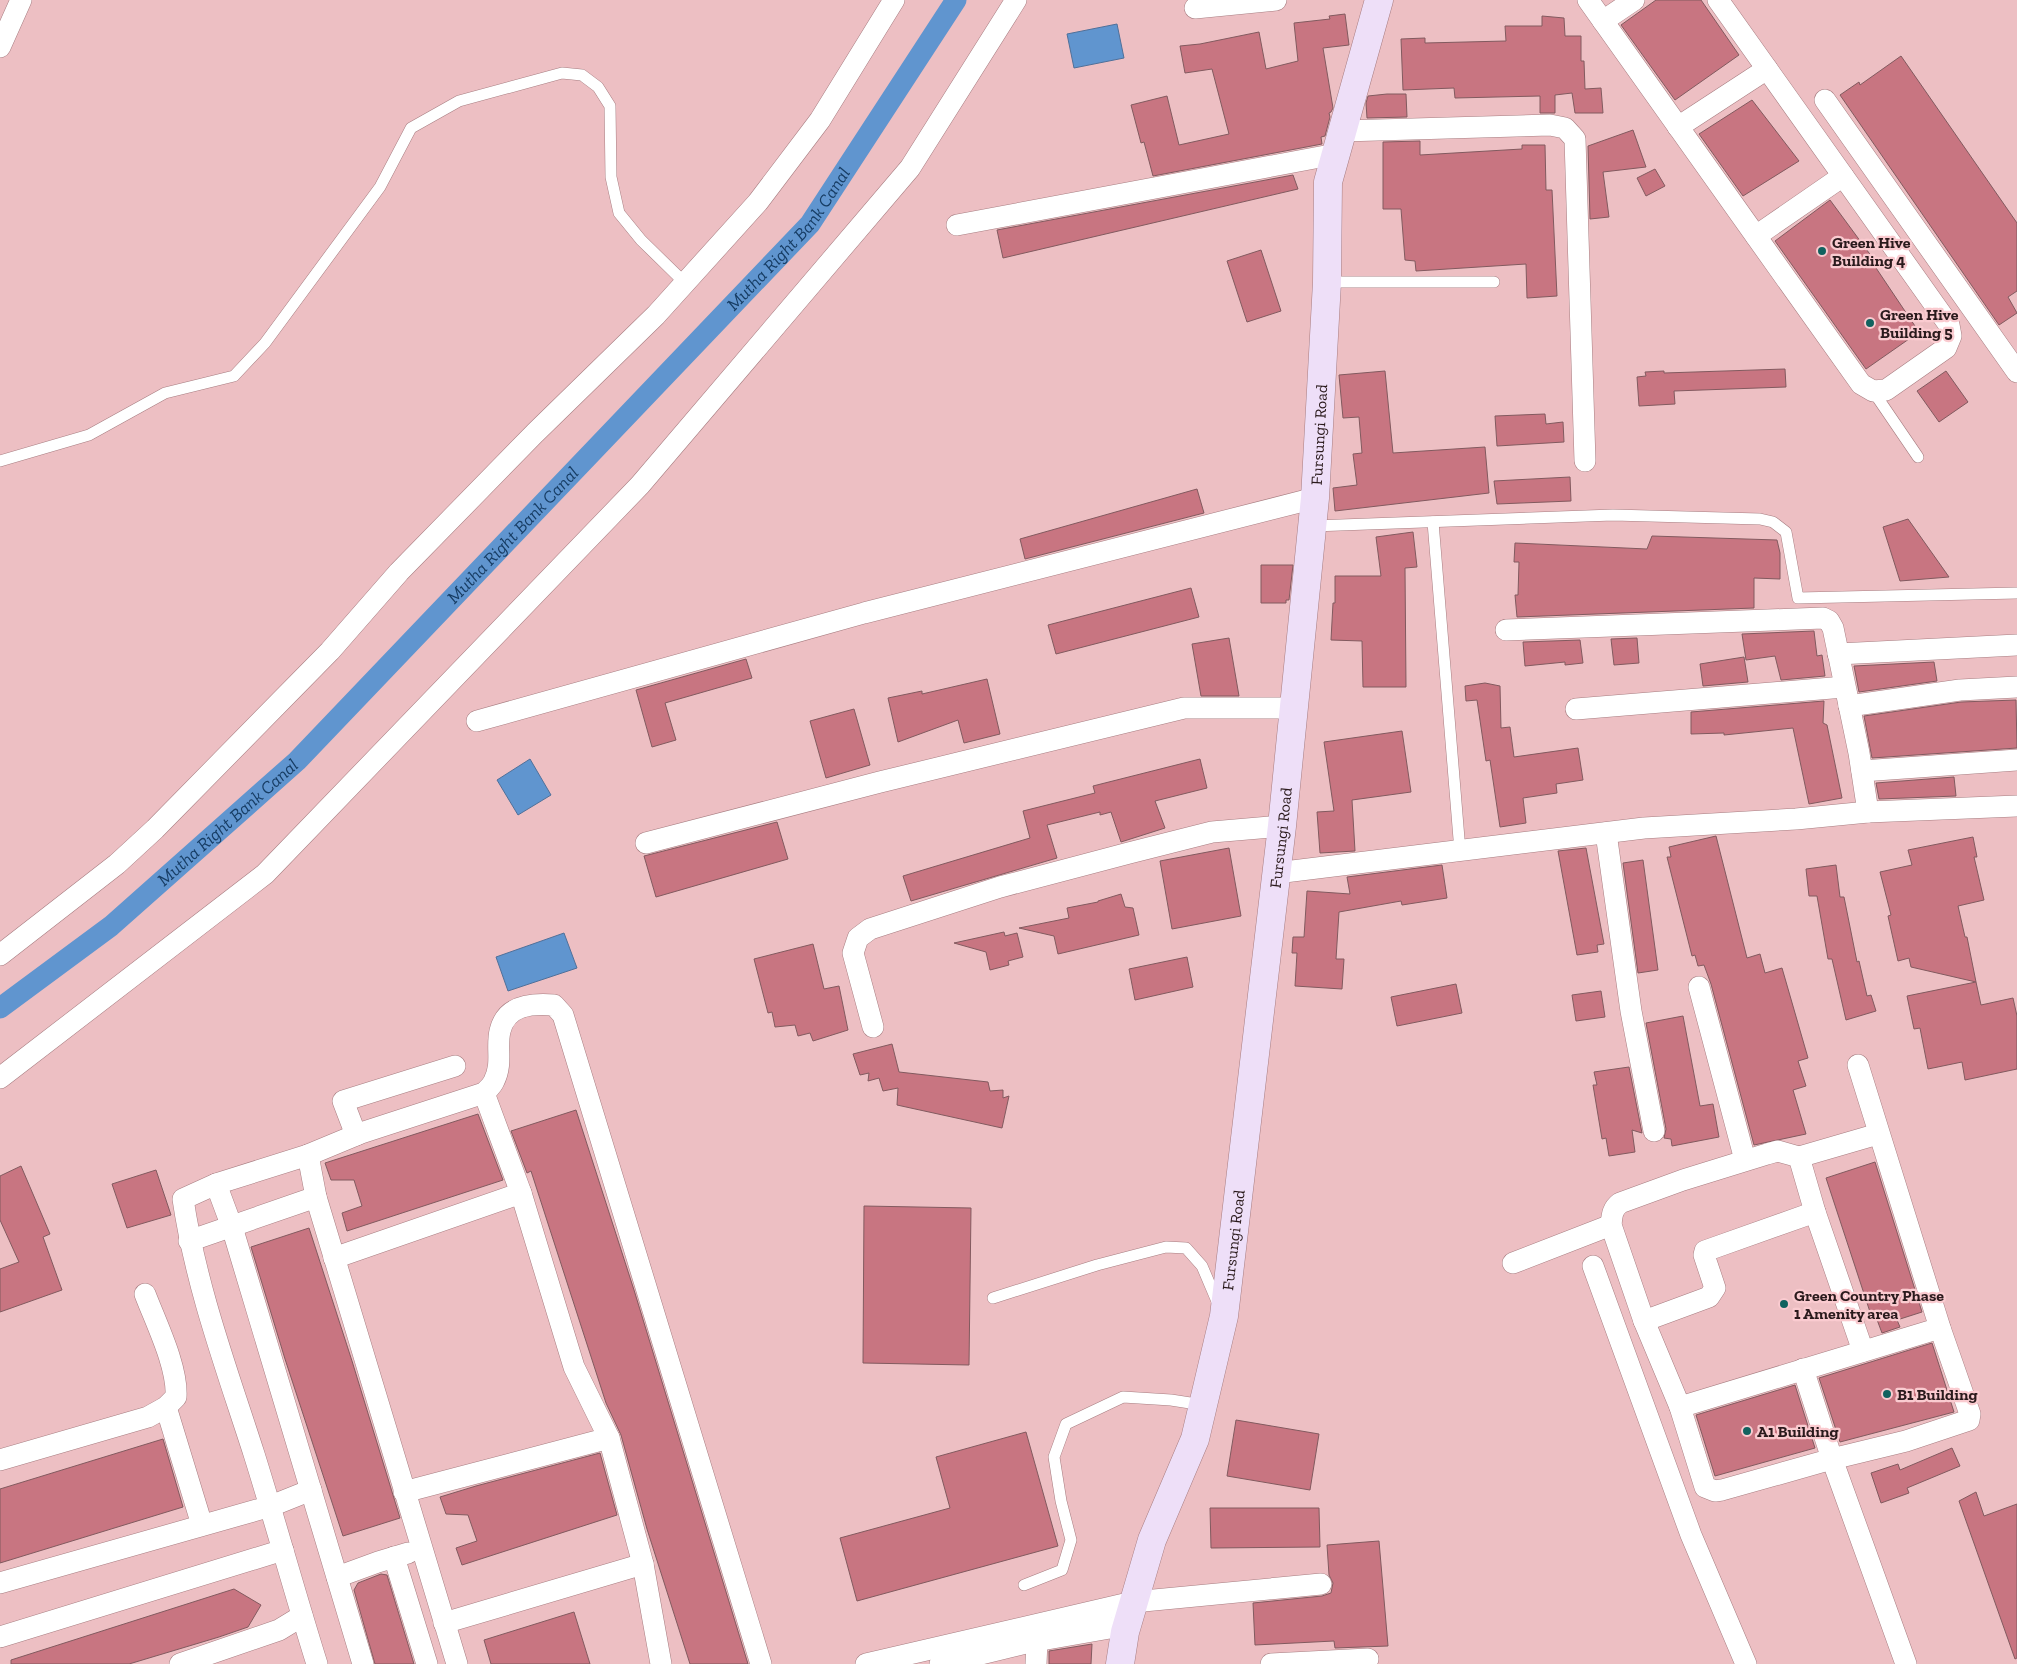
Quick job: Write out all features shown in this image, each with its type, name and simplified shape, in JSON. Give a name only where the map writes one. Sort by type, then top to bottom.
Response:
[{"type":"street","points":[[0,47],[21,0]]},
{"type":"street","points":[[0,955],[117,864],[156,829],[330,651],[406,565],[542,426],[656,315],[758,202],[820,120],[894,0]]},
{"type":"street","points":[[0,1078],[265,874],[640,485],[910,168],[1016,0]]},
{"type":"street","points":[[1195,8],[1276,0]]},
{"type":"street","name":"Fursungi Road","points":[[1120,1664],[1130,1614],[1152,1540],[1195,1439],[1224,1316],[1282,826],[1316,498],[1328,282],[1328,182],[1379,0]]},
{"type":"street","points":[[1588,0],[1861,384],[1874,391],[1886,390],[1946,348],[1951,336],[1949,325],[1718,0]]},
{"type":"street","points":[[1603,21],[1634,0]]},
{"type":"street","points":[[1678,126],[1767,69]]},
{"type":"street","points":[[1825,100],[2014,360]]},
{"type":"street","points":[[956,226],[1340,142],[1550,125],[1566,128],[1575,139],[1585,461]]},
{"type":"street","points":[[1756,236],[1843,176]]},
{"type":"street","points":[[477,722],[864,614],[1316,498]]},
{"type":"street","points":[[1506,630],[1823,618],[1829,621],[1833,628],[1862,771],[1868,812]]},
{"type":"street","points":[[1838,654],[2017,645]]},
{"type":"street","points":[[1576,709],[2017,687]]},
{"type":"street","points":[[646,843],[880,782],[1184,708],[1294,708]]},
{"type":"street","points":[[1862,771],[2017,760]]},
{"type":"street","points":[[1276,873],[1644,828],[1796,819],[1868,812],[2017,806]]},
{"type":"street","points":[[873,1027],[853,953],[858,938],[870,928],[1000,888],[1212,832],[1282,826]]},
{"type":"street","points":[[1606,833],[1631,1011],[1654,1131]]},
{"type":"street","points":[[1699,987],[1745,1160]]},
{"type":"street","points":[[317,1664],[271,1506],[202,1293],[189,1241],[183,1199],[216,1184],[308,1155],[356,1136],[484,1093],[494,1083],[500,1064],[500,1032],[506,1016],[534,1003],[554,1005],[563,1015],[761,1664]]},
{"type":"street","points":[[1858,1065],[1940,1328],[1970,1414],[1969,1420],[1906,1441],[1832,1459],[1722,1490],[1709,1490],[1703,1482],[1680,1407],[1644,1321],[1610,1225],[1612,1213],[1620,1203],[1745,1160],[1778,1151],[1798,1157],[1878,1134]]},
{"type":"street","points":[[356,1136],[344,1101],[455,1066]]},
{"type":"street","points":[[484,1093],[521,1193],[574,1367],[609,1438],[643,1564],[660,1664]]},
{"type":"street","points":[[308,1155],[316,1197],[457,1664]]},
{"type":"street","points":[[1798,1157],[1863,1351]]},
{"type":"street","points":[[216,1184],[232,1227],[363,1664]]},
{"type":"street","points":[[334,1258],[521,1193]]},
{"type":"street","points":[[189,1241],[316,1197]]},
{"type":"street","points":[[1644,1321],[1709,1297],[1715,1288],[1704,1255],[1705,1251],[1815,1212]]},
{"type":"street","points":[[1513,1263],[1610,1225]]},
{"type":"street","points":[[1593,1266],[1691,1535],[1746,1664]]},
{"type":"street","points":[[0,1460],[148,1417],[166,1407],[176,1397],[177,1386],[171,1364],[145,1294]]},
{"type":"street","points":[[1680,1407],[1940,1328]]},
{"type":"street","points":[[1803,1369],[1832,1459],[1906,1664]]},
{"type":"street","points":[[166,1407],[202,1526]]},
{"type":"street","points":[[404,1492],[609,1438]]},
{"type":"street","points":[[0,1583],[271,1506],[312,1490]]},
{"type":"street","points":[[337,1577],[422,1549]]},
{"type":"street","points":[[0,1637],[283,1550]]},
{"type":"street","points":[[394,1557],[428,1664]]},
{"type":"street","points":[[444,1623],[643,1564]]},
{"type":"street","points":[[866,1664],[1130,1614],[1321,1584]]},
{"type":"street","points":[[940,1664],[1130,1614]]},
{"type":"street","points":[[180,1664],[279,1630],[302,1616]]},
{"type":"street","points":[[1036,1664],[1037,1640]]},
{"type":"street","points":[[1271,1664],[1368,1659]]},
{"type":"lane","points":[[0,461],[89,435],[165,393],[234,376],[265,343],[380,187],[411,128],[459,101],[562,73],[582,75],[598,87],[610,106],[611,177],[619,213],[641,240],[685,283]]},
{"type":"lane","points":[[1328,282],[1494,282]]},
{"type":"lane","points":[[1874,391],[1918,457]]},
{"type":"lane","points":[[1313,526],[1613,515],[1760,519],[1774,522],[1786,532],[1798,598],[2017,593]]},
{"type":"lane","points":[[1433,522],[1460,851]]},
{"type":"lane","points":[[993,1298],[1097,1265],[1157,1249],[1166,1247],[1186,1248],[1202,1266],[1224,1316]]},
{"type":"lane","points":[[1024,1585],[1062,1570],[1071,1540],[1060,1501],[1054,1457],[1066,1424],[1123,1397],[1171,1400],[1203,1405]]},
{"type":"water","points":[[1117,24],[1124,58],[1074,68],[1067,34]]},
{"type":"water","points":[[530,759],[551,795],[518,815],[497,780]]},
{"type":"water","points":[[564,933],[577,968],[508,991],[496,957]]},
{"type":"building","points":[[1656,0],[1701,0],[1739,55],[1675,100],[1621,25]]},
{"type":"building","points":[[1345,14],[1349,45],[1323,48],[1333,108],[1329,113],[1330,117],[1325,136],[1321,137],[1322,144],[1153,176],[1144,142],[1141,143],[1131,105],[1167,96],[1179,145],[1229,134],[1212,69],[1185,73],[1180,46],[1200,44],[1259,32],[1266,69],[1298,61],[1294,23],[1330,19],[1329,16]]},
{"type":"building","points":[[1542,16],[1564,18],[1565,36],[1581,36],[1581,61],[1584,61],[1585,89],[1601,88],[1603,113],[1575,113],[1572,93],[1555,95],[1555,113],[1540,113],[1540,96],[1455,98],[1454,88],[1403,90],[1401,39],[1425,38],[1425,43],[1506,41],[1505,26],[1542,26]]},
{"type":"building","points":[[1901,56],[2017,223],[2017,291],[2008,297],[2017,313],[1999,325],[1840,95],[1859,82],[1860,85]]},
{"type":"building","points":[[1406,94],[1407,117],[1367,118],[1366,103],[1368,96]]},
{"type":"building","points":[[1752,100],[1799,161],[1743,196],[1699,134]]},
{"type":"building","points":[[1633,130],[1646,167],[1603,172],[1609,217],[1590,219],[1588,146]]},
{"type":"building","points":[[1420,141],[1420,155],[1522,149],[1522,145],[1545,145],[1546,190],[1552,190],[1557,296],[1527,298],[1526,264],[1416,271],[1415,261],[1405,260],[1401,209],[1383,209],[1383,142]]},
{"type":"building","points":[[1655,169],[1665,186],[1646,196],[1637,178]]},
{"type":"building","points":[[1293,175],[1298,189],[1003,258],[997,230]]},
{"type":"building","points":[[1830,200],[1872,257],[1870,259],[1919,332],[1866,369],[1775,241]]},
{"type":"building","points":[[1261,250],[1281,311],[1247,322],[1227,261]]},
{"type":"building","points":[[1785,369],[1786,387],[1674,391],[1675,404],[1639,406],[1637,377],[1646,376],[1645,372]]},
{"type":"building","points":[[1385,371],[1393,453],[1485,447],[1489,493],[1335,511],[1333,488],[1357,485],[1353,454],[1362,453],[1359,417],[1343,418],[1339,375]]},
{"type":"building","points":[[1946,371],[1968,402],[1939,422],[1917,391]]},
{"type":"building","points":[[1545,414],[1546,424],[1563,422],[1564,442],[1497,446],[1495,416]]},
{"type":"building","points":[[1570,477],[1571,501],[1497,504],[1494,481]]},
{"type":"building","points":[[1197,489],[1204,513],[1025,559],[1020,539]]},
{"type":"building","points":[[1908,519],[1949,577],[1900,581],[1883,527]]},
{"type":"building","points":[[1413,532],[1417,567],[1405,568],[1406,687],[1363,687],[1362,641],[1331,640],[1333,603],[1335,603],[1335,576],[1381,576],[1376,537]]},
{"type":"building","points":[[1652,536],[1777,540],[1780,553],[1780,579],[1754,578],[1754,608],[1517,617],[1515,595],[1518,595],[1519,562],[1514,562],[1515,543],[1647,549]]},
{"type":"building","points":[[1261,565],[1293,565],[1289,600],[1286,600],[1286,603],[1261,603]]},
{"type":"building","points":[[1191,588],[1199,617],[1056,654],[1048,625]]},
{"type":"building","points":[[1814,631],[1817,656],[1822,655],[1825,676],[1781,680],[1775,656],[1746,660],[1742,634]]},
{"type":"building","points":[[1229,638],[1239,696],[1201,696],[1192,644]]},
{"type":"building","points":[[1637,638],[1639,663],[1614,665],[1611,639]]},
{"type":"building","points":[[1580,640],[1583,663],[1565,665],[1565,662],[1525,666],[1523,642]]},
{"type":"building","points":[[1744,657],[1748,682],[1703,686],[1700,664]]},
{"type":"building","points":[[746,659],[752,678],[665,703],[676,740],[652,747],[636,690]]},
{"type":"building","points":[[1934,662],[1937,681],[1859,692],[1854,666]]},
{"type":"building","points":[[987,679],[1000,734],[964,743],[958,720],[898,742],[888,698],[922,691],[922,694]]},
{"type":"building","points":[[1485,683],[1500,686],[1501,728],[1510,727],[1514,757],[1578,748],[1583,780],[1556,784],[1557,793],[1523,798],[1526,823],[1500,827],[1490,760],[1486,761],[1477,700],[1466,701],[1465,686]]},
{"type":"building","points":[[2016,700],[2017,748],[1872,758],[1864,716],[1961,702]]},
{"type":"building","points":[[1824,701],[1823,723],[1827,725],[1842,798],[1809,804],[1793,728],[1724,735],[1724,733],[1691,734],[1691,712]]},
{"type":"building","points":[[854,709],[870,765],[826,778],[810,721]]},
{"type":"building","points":[[1402,731],[1411,792],[1352,800],[1355,851],[1320,853],[1317,812],[1334,811],[1324,742]]},
{"type":"building","points":[[1200,759],[1207,788],[1155,801],[1165,828],[1121,842],[1111,812],[1100,815],[1100,812],[1047,825],[1057,858],[911,901],[903,876],[1030,838],[1023,811],[1095,793],[1093,786]]},
{"type":"building","points":[[1954,777],[1956,796],[1879,799],[1876,783]]},
{"type":"building","points":[[777,822],[788,859],[656,897],[644,856]]},
{"type":"building","points":[[1716,836],[1747,958],[1760,954],[1765,973],[1782,968],[1808,1058],[1798,1061],[1806,1086],[1793,1090],[1806,1134],[1754,1145],[1711,984],[1704,965],[1698,966],[1695,955],[1692,956],[1667,857],[1671,857],[1669,847]]},
{"type":"building","points":[[1973,837],[1977,857],[1974,857],[1984,900],[1958,906],[1965,937],[1967,937],[1976,982],[1911,967],[1909,958],[1898,961],[1888,916],[1891,915],[1880,872],[1912,865],[1908,850]]},
{"type":"building","points":[[1229,848],[1241,916],[1172,929],[1160,861]]},
{"type":"building","points":[[1586,848],[1604,944],[1597,945],[1598,952],[1577,955],[1558,851]]},
{"type":"building","points":[[1643,860],[1658,970],[1638,973],[1623,863]]},
{"type":"building","points":[[1442,865],[1447,898],[1402,905],[1401,901],[1339,912],[1336,959],[1344,959],[1342,989],[1295,986],[1297,953],[1292,953],[1293,937],[1304,937],[1307,891],[1350,894],[1347,877]]},
{"type":"building","points":[[1836,865],[1840,897],[1844,897],[1857,962],[1859,961],[1867,996],[1871,995],[1876,1011],[1846,1020],[1832,959],[1828,959],[1817,896],[1809,896],[1806,869]]},
{"type":"building","points":[[1121,894],[1125,907],[1133,908],[1139,935],[1058,954],[1054,936],[1019,928],[1069,918],[1067,908],[1098,902]]},
{"type":"building","points":[[1004,932],[1005,936],[1017,933],[1023,957],[1008,961],[1009,965],[990,970],[986,952],[954,943]]},
{"type":"building","points":[[813,944],[824,989],[839,986],[848,1030],[813,1041],[810,1033],[798,1036],[795,1025],[775,1027],[772,1012],[768,1013],[754,959]]},
{"type":"building","points":[[1187,957],[1193,987],[1135,1000],[1129,969]]},
{"type":"building","points":[[1976,982],[1981,1005],[2013,998],[2017,1016],[2017,1069],[1965,1080],[1962,1062],[1928,1069],[1920,1028],[1914,1029],[1907,996]]},
{"type":"building","points":[[1456,984],[1462,1013],[1397,1026],[1391,997]]},
{"type":"building","points":[[1601,991],[1605,1017],[1576,1021],[1572,995]]},
{"type":"building","points":[[1683,1016],[1700,1106],[1713,1104],[1719,1137],[1672,1146],[1671,1139],[1664,1138],[1666,1129],[1646,1023]]},
{"type":"building","points":[[892,1044],[899,1072],[988,1082],[990,1091],[1003,1090],[1003,1098],[1009,1096],[1002,1128],[897,1105],[898,1088],[883,1091],[879,1078],[868,1081],[869,1073],[860,1075],[853,1054]]},
{"type":"building","points":[[1629,1067],[1642,1133],[1632,1130],[1635,1152],[1609,1156],[1606,1138],[1602,1139],[1593,1085],[1597,1085],[1594,1072]]},
{"type":"building","points":[[576,1110],[634,1290],[748,1664],[690,1664],[647,1529],[621,1435],[606,1403],[531,1171],[527,1173],[511,1131]]},
{"type":"building","points":[[478,1114],[503,1180],[347,1231],[342,1213],[362,1206],[354,1180],[331,1180],[325,1163]]},
{"type":"building","points":[[1875,1162],[1922,1312],[1897,1320],[1900,1327],[1882,1333],[1876,1317],[1872,1318],[1826,1178]]},
{"type":"building","points":[[21,1166],[50,1234],[43,1237],[62,1290],[0,1312],[0,1269],[19,1262],[0,1220],[0,1176]]},
{"type":"building","points":[[156,1170],[171,1215],[127,1228],[112,1184]]},
{"type":"building","points":[[864,1206],[971,1208],[969,1365],[863,1363]]},
{"type":"building","points":[[309,1228],[400,1518],[343,1536],[285,1359],[251,1247]]},
{"type":"building","name":"B1 Building","points":[[1932,1343],[1954,1412],[1840,1442],[1819,1378]]},
{"type":"building","name":"A1 Building","points":[[1795,1385],[1815,1448],[1715,1476],[1696,1415]]},
{"type":"building","points":[[1236,1420],[1319,1434],[1310,1490],[1227,1476]]},
{"type":"building","points":[[1026,1432],[1058,1546],[857,1601],[840,1538],[950,1508],[936,1457]]},
{"type":"building","points":[[163,1439],[183,1507],[0,1563],[0,1489]]},
{"type":"building","points":[[1952,1448],[1960,1466],[1907,1488],[1909,1493],[1881,1503],[1871,1473],[1898,1464],[1900,1470]]},
{"type":"building","points":[[600,1453],[617,1515],[462,1565],[456,1548],[477,1541],[468,1515],[446,1514],[440,1497]]},
{"type":"building","points":[[1976,1492],[1984,1516],[2017,1504],[2017,1658],[2015,1659],[1959,1501]]},
{"type":"building","points":[[1210,1508],[1319,1508],[1320,1547],[1211,1548]]},
{"type":"building","points":[[1379,1541],[1388,1646],[1335,1648],[1334,1641],[1255,1645],[1253,1603],[1322,1596],[1331,1593],[1333,1583],[1329,1575],[1327,1545]]},
{"type":"building","points":[[381,1574],[387,1575],[414,1664],[375,1664],[354,1590],[358,1583]]},
{"type":"building","points":[[234,1589],[261,1605],[248,1627],[219,1637],[129,1664],[11,1664],[11,1660]]},
{"type":"building","points":[[574,1612],[590,1664],[491,1664],[484,1640]]},
{"type":"building","points":[[1092,1644],[1091,1664],[1049,1664],[1049,1651]]},
{"type":"waterway","name":"Mutha Right Bank Canal","points":[[0,1008],[111,926],[297,761],[810,224],[956,0]]},
{"type":"place","name":"Green Hive Building 4","points":[[1822,251]]},
{"type":"place","name":"Green Hive Building 5","points":[[1870,323]]},
{"type":"place","name":"Green Country Phase 1 Amenity area","points":[[1784,1304]]},
{"type":"place","name":"B1 Building","points":[[1887,1394]]},
{"type":"place","name":"A1 Building","points":[[1747,1431]]}]
